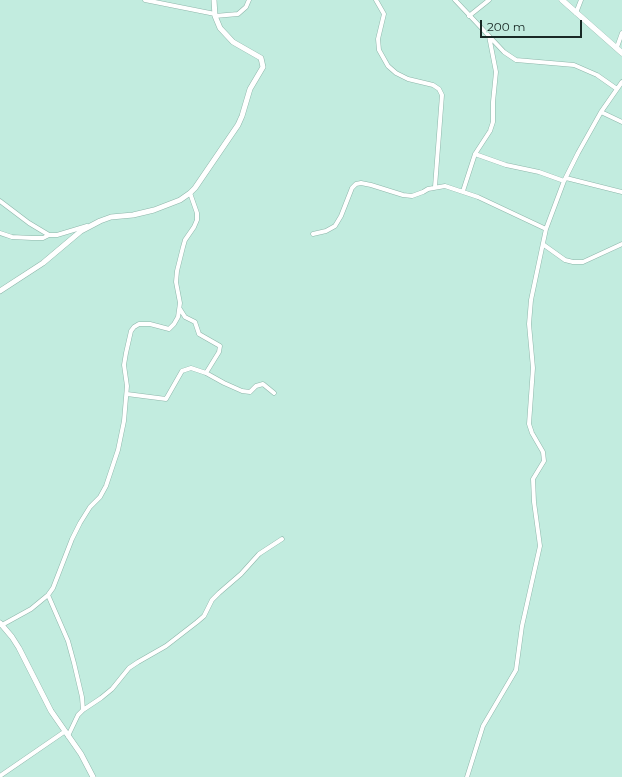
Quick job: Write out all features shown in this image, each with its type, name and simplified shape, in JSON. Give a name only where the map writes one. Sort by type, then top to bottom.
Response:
[{"type":"main road","points":[[562,0],[622,53]]},
{"type":"street","points":[[145,0],[215,15],[238,14],[246,7],[249,0]]},
{"type":"street","points":[[0,233],[19,238],[39,238],[49,235],[57,235],[94,224],[111,217],[133,215],[154,210],[180,200],[190,193],[238,125],[250,89],[263,67],[261,58],[233,42],[224,33],[217,23],[214,0]]},
{"type":"street","points":[[376,0],[384,14],[378,39],[379,50],[388,66],[396,73],[439,89],[442,95],[435,187]]},
{"type":"street","points":[[455,0],[504,52],[516,60],[574,65],[597,75],[617,89]]},
{"type":"street","points":[[469,16],[489,0]]},
{"type":"street","points":[[576,13],[581,0]]},
{"type":"street","points":[[617,48],[622,33]]},
{"type":"street","points":[[463,191],[475,154],[490,131],[493,122],[496,72],[489,36]]},
{"type":"street","points":[[467,777],[483,726],[516,670],[522,626],[540,546],[534,502],[533,479],[544,461],[543,452],[532,433],[529,424],[533,368],[529,324],[531,300],[544,245],[546,229],[565,179],[578,153],[601,112],[622,82]]},
{"type":"street","points":[[601,112],[622,122]]},
{"type":"street","points":[[475,154],[506,165],[622,192]]},
{"type":"street","points":[[313,234],[326,231],[335,226],[341,216],[352,188],[356,184],[361,183],[403,195],[412,196],[435,187],[445,186],[463,191],[504,208],[546,229]]},
{"type":"street","points":[[190,193],[197,213],[197,220],[185,240],[177,271],[176,282],[180,308],[185,317],[195,322],[199,334],[220,346],[219,352],[206,373]]},
{"type":"street","points":[[0,201],[28,223],[49,235]]},
{"type":"street","points":[[0,291],[44,263],[81,231],[94,224]]},
{"type":"street","points":[[544,245],[565,260],[583,262],[622,244]]},
{"type":"street","points":[[93,777],[81,754],[51,711],[19,648],[1,624],[31,609],[48,595],[55,585],[72,539],[80,523],[90,507],[100,497],[106,486],[118,450],[124,421],[127,394],[124,365],[131,331],[139,324],[150,324],[172,328],[178,317],[180,308]]},
{"type":"street","points":[[127,394],[166,399],[182,371],[191,368],[206,373],[224,384],[242,391],[250,392],[256,386],[263,384],[274,393]]},
{"type":"street","points":[[0,776],[66,734],[78,715],[112,689],[129,668],[166,646],[197,622],[204,616],[212,600],[219,593],[241,574],[259,554],[282,539]]},
{"type":"street","points":[[48,595],[68,641],[82,697],[83,710]]}]
